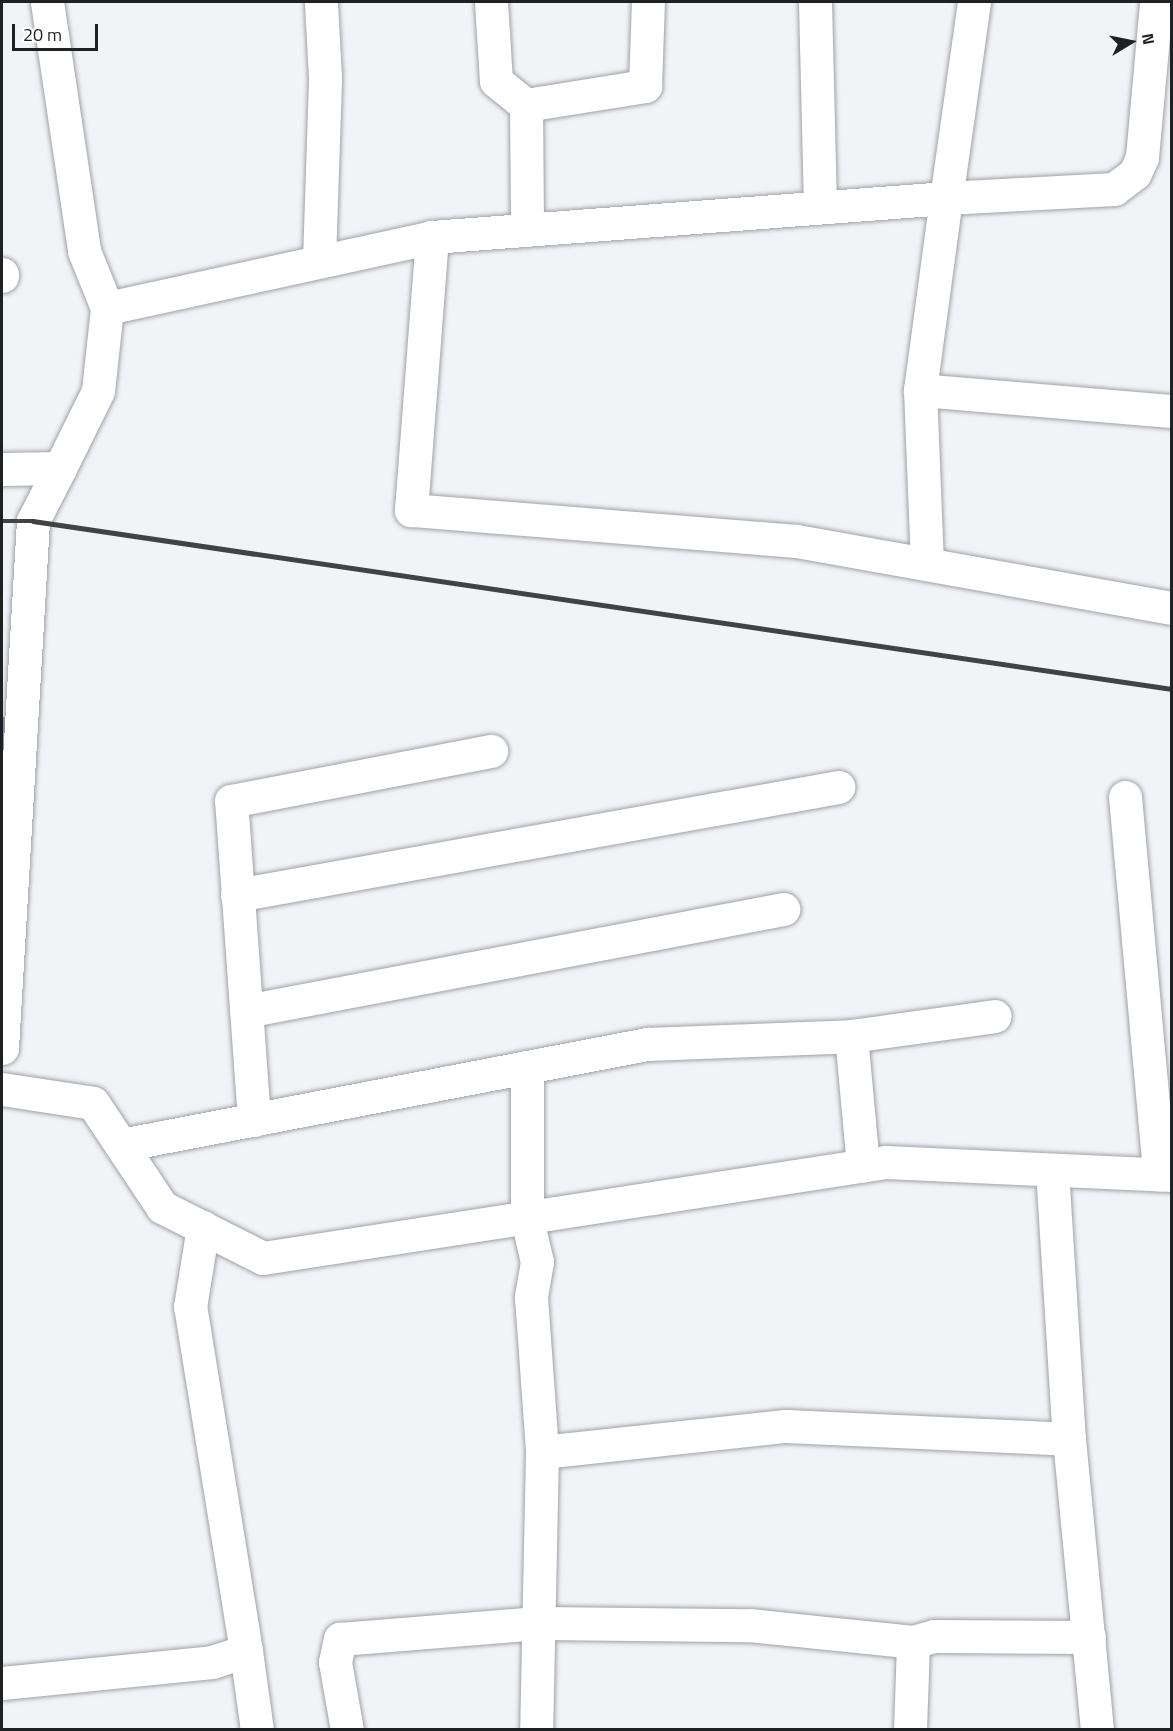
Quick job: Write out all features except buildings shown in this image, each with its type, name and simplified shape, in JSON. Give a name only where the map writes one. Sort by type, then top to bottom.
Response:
[{"type":"street","points":[[2,1048],[33,521],[98,391],[107,308],[84,251],[47,2]]},
{"type":"street","points":[[319,261],[325,77],[321,2]]},
{"type":"street","points":[[491,2],[496,81],[526,105],[645,86],[648,2]]},
{"type":"street","points":[[815,2],[820,207]]},
{"type":"street","points":[[927,564],[920,390],[974,2]]},
{"type":"street","points":[[107,308],[432,237],[946,198],[1114,189],[1135,173],[1142,157],[1156,2]]},
{"type":"street","points":[[526,105],[527,229]]},
{"type":"street","points":[[432,237],[411,510],[796,541],[1172,608]]},
{"type":"street","points":[[920,390],[1172,411]]},
{"type":"street","points":[[2,469],[60,468]]},
{"type":"street","points":[[254,1120],[231,801],[491,751]]},
{"type":"street","points":[[237,895],[838,787]]},
{"type":"street","points":[[2,1089],[93,1103],[162,1207],[263,1258],[886,1162],[1165,1175],[1125,797]]},
{"type":"street","points":[[246,1011],[783,909]]},
{"type":"street","points":[[121,1145],[647,1044],[851,1036],[995,1016]]},
{"type":"street","points":[[851,1036],[863,1166]]},
{"type":"street","points":[[527,1067],[527,1219],[537,1262],[531,1297],[542,1452],[541,1623],[536,1730]]},
{"type":"street","points":[[1052,1170],[1069,1439],[1097,1730]]},
{"type":"street","points":[[203,1227],[190,1307],[257,1730]]},
{"type":"street","points":[[542,1452],[786,1426],[1069,1439]]},
{"type":"street","points":[[347,1730],[335,1662],[340,1640],[541,1623],[749,1625],[913,1642],[934,1636],[1089,1637]]},
{"type":"street","points":[[910,1730],[913,1642]]},
{"type":"street","points":[[2,1683],[212,1662],[246,1651]]},
{"type":"railway","points":[[2,521],[33,521],[1172,689]]}]
